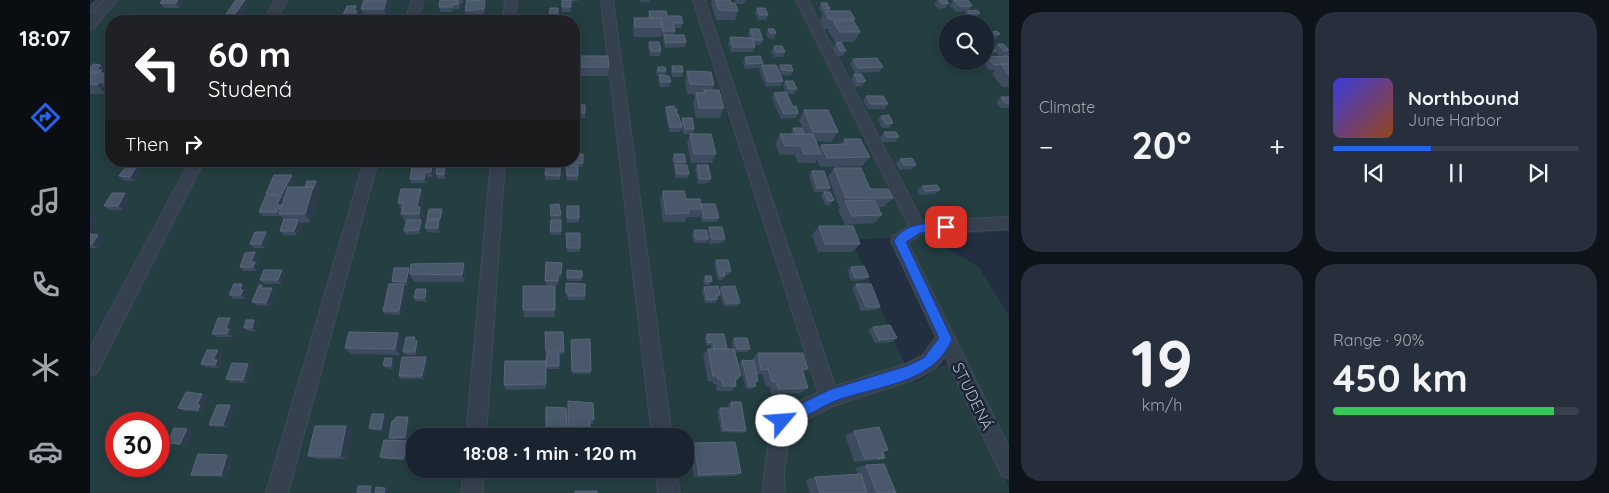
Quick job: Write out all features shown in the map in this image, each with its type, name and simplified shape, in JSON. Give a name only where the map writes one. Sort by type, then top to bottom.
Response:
[{"type":"street","points":[[90,25],[111,0]]},
{"type":"street","points":[[273,15],[281,0]]},
{"type":"street","points":[[414,15],[418,0]]},
{"type":"street","points":[[510,15],[511,0]]},
{"type":"street","points":[[607,0],[661,428]]},
{"type":"street","points":[[699,0],[829,397]]},
{"type":"street","points":[[802,0],[918,228],[1009,223]]},
{"type":"street","points":[[90,367],[194,167]]},
{"type":"street","points":[[276,493],[369,167]]},
{"type":"street","points":[[477,428],[498,167]]},
{"type":"street","name":"STUDENÁ","points":[[918,228],[900,241],[1009,469]]},
{"type":"street","points":[[774,493],[774,473],[782,421],[829,397],[909,372],[929,362],[946,339]]},
{"type":"street","points":[[472,493],[473,478]]},
{"type":"street","points":[[667,478],[669,493]]},
{"type":"lane","points":[[90,11],[100,0]]},
{"type":"green space","points":[[104,0],[1009,0],[1009,231],[927,236],[982,269],[980,269],[1009,316],[1009,449],[907,244],[913,238],[921,236],[852,240],[900,354],[915,383],[950,361],[1009,486],[1009,493],[90,493],[90,17]]},
{"type":"building","points":[[162,0],[178,0],[176,3],[160,3]]},
{"type":"building","points":[[236,0],[245,0],[235,14],[226,14]]},
{"type":"building","points":[[364,0],[386,0],[384,9],[361,9]]},
{"type":"building","points":[[440,0],[458,0],[458,4],[452,4],[452,7],[439,7]]},
{"type":"building","points":[[467,0],[485,1],[484,9],[465,11]]},
{"type":"building","points":[[562,0],[571,0],[571,7],[562,7]]},
{"type":"building","points":[[715,0],[730,0],[731,3],[735,3],[738,11],[719,10]]},
{"type":"building","points":[[939,0],[946,0],[949,3],[942,4]]},
{"type":"building","points":[[953,0],[968,0],[972,6],[961,7]]},
{"type":"building","points":[[821,3],[827,3],[830,9],[824,9]]},
{"type":"building","points":[[347,6],[356,6],[354,11],[357,11],[355,15],[343,15]]},
{"type":"building","points":[[550,8],[558,8],[558,15],[549,15]]},
{"type":"building","points":[[757,8],[765,8],[768,15],[759,15]]},
{"type":"building","points":[[977,10],[980,13],[970,14],[967,11]]},
{"type":"building","points":[[649,11],[666,11],[667,16],[681,16],[683,23],[673,23],[675,31],[663,31],[661,18],[650,18]]},
{"type":"building","points":[[825,11],[850,11],[855,19],[829,19]]},
{"type":"building","points":[[634,18],[661,18],[663,27],[635,27]]},
{"type":"building","points":[[853,20],[860,32],[840,32],[833,21]]},
{"type":"building","points":[[750,29],[759,29],[763,40],[754,40]]},
{"type":"building","points":[[768,29],[774,29],[776,33],[770,33]]},
{"type":"building","points":[[664,35],[684,35],[686,42],[666,43]]},
{"type":"building","points":[[730,37],[752,38],[755,47],[733,47]]},
{"type":"building","points":[[649,42],[659,42],[661,51],[651,51]]},
{"type":"building","points":[[841,42],[846,51],[840,51],[836,43]]},
{"type":"building","points":[[997,44],[1003,44],[1009,50],[1004,51]]},
{"type":"building","points":[[774,46],[782,46],[785,52],[776,52]]},
{"type":"building","points":[[580,56],[608,56],[609,67],[580,67]]},
{"type":"building","points":[[760,56],[763,63],[747,64],[745,57]]},
{"type":"building","points":[[1008,56],[1009,64],[994,65],[994,57]]},
{"type":"building","points":[[877,58],[883,67],[858,68],[853,59]]},
{"type":"building","points":[[93,64],[101,65],[97,70],[102,70],[100,72],[90,72]]},
{"type":"building","points":[[1001,64],[1009,64],[1009,75]]},
{"type":"building","points":[[762,65],[776,65],[783,81],[768,82]]},
{"type":"building","points":[[780,65],[791,65],[793,71],[782,70]]},
{"type":"building","points":[[672,66],[682,66],[683,72],[673,72]]},
{"type":"building","points":[[658,67],[665,67],[666,71],[658,71]]},
{"type":"building","points":[[687,71],[711,72],[714,85],[690,84]]},
{"type":"building","points":[[90,73],[105,73],[105,82],[99,82],[97,85],[90,84]]},
{"type":"building","points":[[854,74],[861,74],[866,81],[858,82]]},
{"type":"building","points":[[659,75],[669,76],[671,82],[661,82]]},
{"type":"building","points":[[785,81],[793,81],[797,89],[789,89]]},
{"type":"building","points":[[704,90],[719,90],[724,108],[699,108],[696,93],[705,93]]},
{"type":"building","points":[[786,92],[793,107],[796,106],[798,113],[784,114],[774,93]]},
{"type":"building","points":[[866,96],[883,96],[888,104],[871,104]]},
{"type":"building","points":[[1001,97],[1009,97],[1009,103],[1005,103]]},
{"type":"building","points":[[580,105],[585,105],[585,113],[580,113]]},
{"type":"building","points":[[674,106],[677,109],[676,114],[678,114],[682,127],[670,127],[666,107]]},
{"type":"building","points":[[804,110],[828,110],[838,132],[813,132]]},
{"type":"building","points":[[889,115],[893,123],[886,124],[881,116]]},
{"type":"building","points":[[682,118],[692,118],[694,129],[685,129]]},
{"type":"building","points":[[793,128],[802,128],[804,134],[796,134]]},
{"type":"building","points":[[884,132],[896,132],[899,137],[887,137]]},
{"type":"building","points":[[690,134],[711,134],[716,154],[694,154]]},
{"type":"building","points":[[780,134],[813,134],[821,154],[804,154],[801,146],[785,146]]},
{"type":"building","points":[[844,139],[860,139],[870,157],[827,158],[821,145],[847,144]]},
{"type":"building","points":[[580,154],[583,154],[583,163],[580,163]]},
{"type":"building","points":[[674,154],[684,154],[686,162],[675,162]]},
{"type":"building","points":[[912,158],[916,165],[904,165],[900,159]]},
{"type":"building","points":[[675,165],[687,165],[689,174],[677,174]]},
{"type":"building","points":[[697,165],[708,165],[711,179],[700,179]]},
{"type":"building","points":[[125,167],[136,167],[130,177],[119,176]]},
{"type":"building","points":[[412,167],[432,167],[431,172],[425,172],[424,179],[410,179]]},
{"type":"building","points":[[437,167],[445,167],[444,175],[436,174]]},
{"type":"building","points":[[546,167],[560,167],[560,176],[545,175]]},
{"type":"building","points":[[566,167],[578,167],[578,176],[567,176]]},
{"type":"building","points":[[834,168],[861,168],[870,189],[888,189],[893,198],[846,198]]},
{"type":"building","points":[[812,171],[824,171],[830,188],[817,188]]},
{"type":"building","points":[[274,175],[292,175],[282,194],[266,194]]},
{"type":"building","points":[[307,181],[316,181],[313,189],[313,187],[305,187]]},
{"type":"building","points":[[937,185],[940,190],[925,191],[922,186]]},
{"type":"building","points":[[288,187],[313,187],[305,214],[279,214]]},
{"type":"building","points":[[401,189],[421,189],[417,207],[420,207],[419,214],[401,214],[404,203],[398,203]]},
{"type":"building","points":[[663,191],[684,191],[686,199],[700,199],[702,209],[688,209],[689,213],[666,214]]},
{"type":"building","points":[[824,192],[830,192],[834,200],[828,201]]},
{"type":"building","points":[[112,193],[125,193],[118,206],[104,206]]},
{"type":"building","points":[[266,195],[281,196],[277,205],[282,205],[277,212],[259,212]]},
{"type":"building","points":[[874,200],[882,215],[852,216],[845,201]]},
{"type":"building","points":[[559,204],[561,215],[551,216],[550,205]]},
{"type":"building","points":[[701,204],[715,204],[719,218],[704,218]]},
{"type":"building","points":[[567,206],[579,206],[579,218],[567,218]]},
{"type":"building","points":[[429,209],[442,209],[440,219],[427,219]]},
{"type":"building","points":[[284,219],[298,220],[294,231],[280,231]]},
{"type":"building","points":[[407,220],[421,220],[419,230],[404,231]]},
{"type":"building","points":[[427,220],[439,220],[438,228],[425,228]]},
{"type":"building","points":[[551,220],[561,220],[561,231],[550,231]]},
{"type":"building","points":[[819,226],[853,226],[860,244],[825,244]]},
{"type":"building","points":[[709,227],[722,227],[725,239],[712,239]]},
{"type":"building","points":[[694,230],[706,230],[708,239],[696,239]]},
{"type":"building","points":[[255,232],[266,232],[261,244],[250,244]]},
{"type":"building","points":[[566,233],[580,233],[580,248],[567,248]]},
{"type":"building","points":[[90,234],[98,235],[92,244],[90,244]]},
{"type":"building","points":[[255,252],[251,262],[255,262],[253,267],[240,267],[245,253]]},
{"type":"building","points":[[716,260],[728,260],[731,271],[724,271],[725,276],[720,276]]},
{"type":"building","points":[[546,262],[562,263],[561,274],[558,274],[558,281],[545,281]]},
{"type":"building","points":[[464,263],[462,275],[410,274],[411,264]]},
{"type":"building","points":[[864,266],[869,277],[855,278],[851,267]]},
{"type":"building","points":[[394,268],[409,268],[406,282],[392,281]]},
{"type":"building","points":[[264,270],[282,270],[278,280],[260,280]]},
{"type":"building","points":[[567,270],[582,271],[582,277],[567,278]]},
{"type":"building","points":[[705,276],[711,276],[712,281],[706,282]]},
{"type":"building","points":[[566,283],[585,284],[585,296],[569,296],[569,293],[566,293]]},
{"type":"building","points":[[234,284],[242,284],[240,290],[243,290],[241,295],[229,295]]},
{"type":"building","points":[[389,284],[404,284],[399,311],[383,311]]},
{"type":"building","points":[[856,284],[871,284],[880,307],[866,307]]},
{"type":"building","points":[[259,285],[262,285],[261,288],[272,288],[266,303],[252,302]]},
{"type":"building","points":[[523,286],[555,286],[555,310],[523,310]]},
{"type":"building","points":[[718,286],[720,295],[716,295],[717,299],[707,300],[704,287]]},
{"type":"building","points":[[735,286],[740,303],[726,303],[721,287]]},
{"type":"building","points":[[416,289],[426,289],[425,298],[414,298]]},
{"type":"building","points":[[218,318],[230,318],[226,329],[229,329],[227,333],[212,334]]},
{"type":"building","points":[[246,320],[254,320],[252,328],[244,328]]},
{"type":"building","points":[[890,325],[897,338],[879,340],[873,327]]},
{"type":"building","points":[[349,332],[398,333],[395,349],[345,348]]},
{"type":"building","points":[[545,332],[563,332],[564,351],[546,351]]},
{"type":"building","points":[[707,334],[724,334],[727,349],[714,349],[713,342],[708,343]]},
{"type":"building","points":[[406,337],[415,337],[414,341],[417,341],[415,352],[403,352]]},
{"type":"building","points":[[734,338],[747,338],[750,349],[737,349]]},
{"type":"building","points":[[590,339],[591,371],[572,371],[571,340]]},
{"type":"building","points":[[708,349],[734,349],[741,376],[737,376],[738,379],[735,379],[736,386],[723,386],[721,379],[713,376]]},
{"type":"building","points":[[207,350],[218,350],[213,360],[217,360],[215,365],[201,364]]},
{"type":"building","points":[[547,353],[559,353],[559,366],[546,366]]},
{"type":"building","points":[[758,353],[803,353],[808,369],[802,369],[808,388],[778,389],[776,382],[772,381],[768,369],[761,370]]},
{"type":"building","points":[[402,357],[426,357],[422,376],[399,376]]},
{"type":"building","points":[[385,358],[392,358],[391,366],[383,365]]},
{"type":"building","points":[[742,360],[754,361],[758,381],[754,381],[756,386],[749,386]]},
{"type":"building","points":[[505,361],[546,361],[546,384],[504,385]]},
{"type":"building","points":[[232,363],[248,364],[243,380],[226,379]]},
{"type":"building","points":[[186,392],[202,394],[197,405],[200,405],[198,410],[178,408]]},
{"type":"building","points":[[568,401],[593,403],[594,419],[590,420],[590,428],[568,428]]},
{"type":"building","points":[[731,402],[741,402],[746,431],[724,430],[720,408],[732,408]]},
{"type":"building","points":[[217,405],[230,405],[223,425],[209,425]]},
{"type":"building","points":[[546,407],[566,408],[567,428],[546,428]]},
{"type":"building","points":[[372,414],[384,414],[381,429],[369,428]]},
{"type":"building","points":[[396,417],[408,417],[405,437],[389,438],[392,421]]},
{"type":"building","points":[[315,426],[346,426],[340,456],[308,456]]},
{"type":"building","points":[[879,427],[888,450],[881,451],[883,457],[865,459],[854,431]]},
{"type":"building","points":[[174,428],[187,429],[180,444],[170,443]]},
{"type":"building","points":[[384,440],[406,441],[403,459],[380,457]]},
{"type":"building","points":[[735,442],[741,473],[699,475],[694,443]]},
{"type":"building","points":[[198,454],[227,455],[221,475],[191,475]]},
{"type":"building","points":[[884,464],[896,493],[877,493],[866,465]]},
{"type":"building","points":[[861,474],[867,493],[820,493],[815,477]]},
{"type":"building","points":[[358,486],[371,486],[370,493],[357,493]]},
{"type":"building","points":[[376,487],[385,488],[384,493],[375,493]]},
{"type":"building","points":[[575,491],[597,491],[597,493],[575,493]]},
{"type":"route","points":[[782,421],[829,397],[909,372],[929,362],[946,339],[900,241],[918,228],[946,227]]}]
